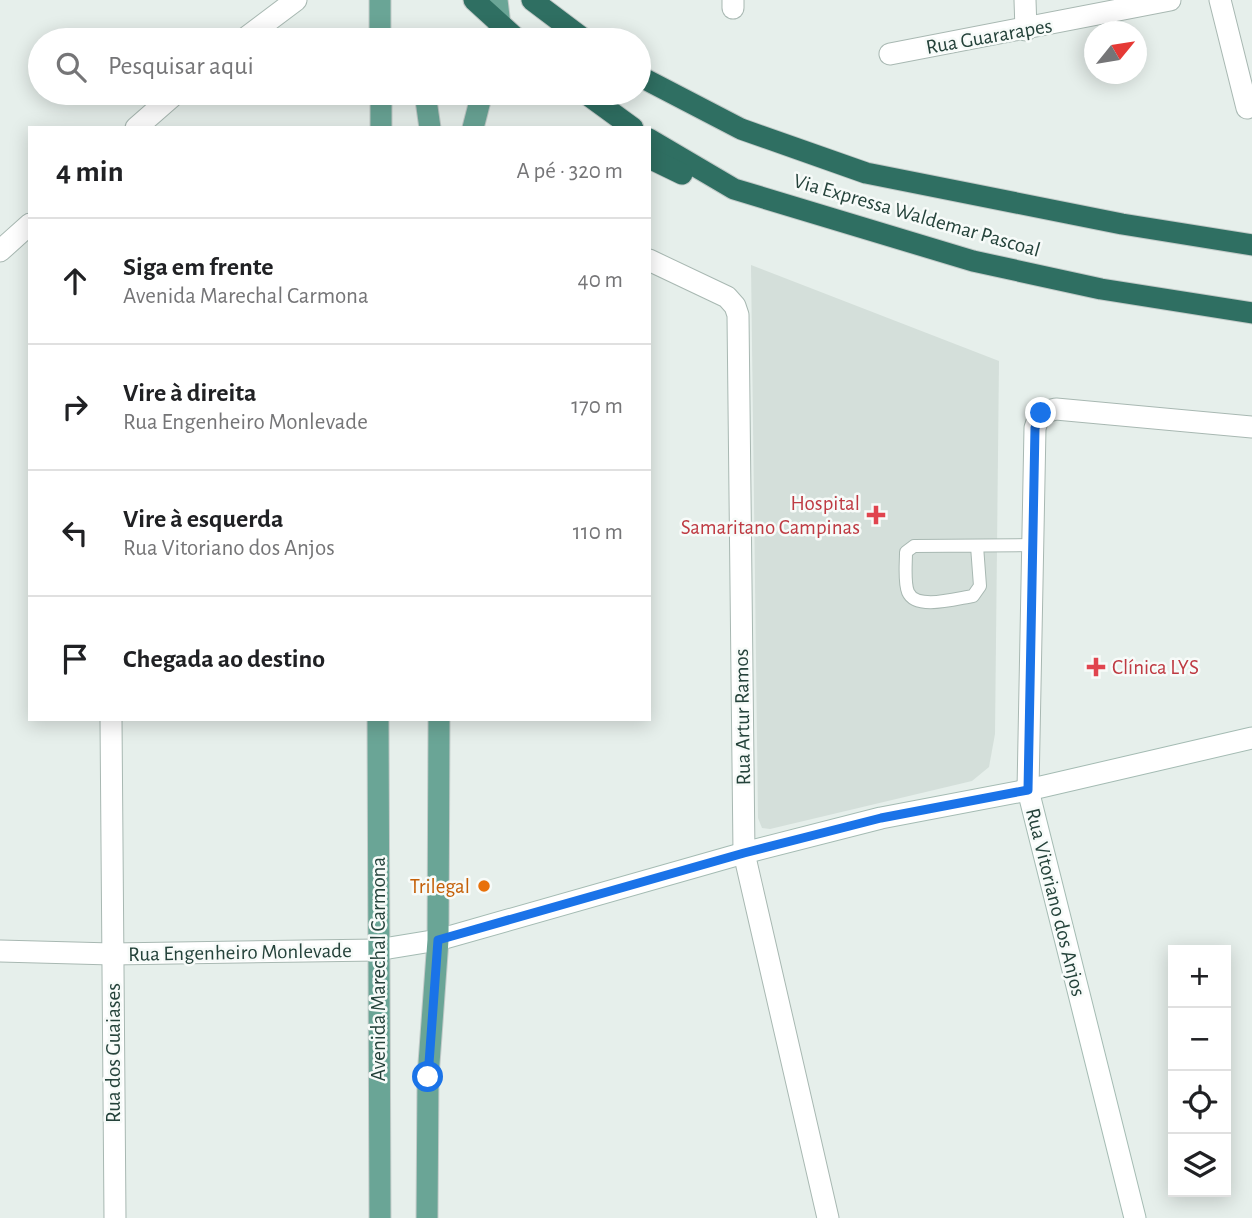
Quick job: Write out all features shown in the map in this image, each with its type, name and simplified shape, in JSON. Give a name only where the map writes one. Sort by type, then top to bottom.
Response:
[{"type":"highway","points":[[474,0],[494,28]]},
{"type":"highway","points":[[532,0],[569,28]]},
{"type":"highway","name":"Via Expressa Waldemar Pascoal","points":[[651,82],[741,129],[866,173],[1122,223],[1252,245]]},
{"type":"highway","points":[[601,105],[630,126]]},
{"type":"highway","points":[[651,140],[734,189]]},
{"type":"highway","points":[[651,159],[711,189],[734,189]]},
{"type":"highway","name":"Via Expressa Waldemar Pascoal","points":[[734,189],[972,261],[1101,289],[1252,313]]},
{"type":"main road","points":[[380,0],[380,28]]},
{"type":"main road","points":[[496,0],[498,28]]},
{"type":"main road","points":[[381,105],[381,126]]},
{"type":"main road","points":[[427,105],[430,126]]},
{"type":"main road","points":[[474,126],[479,105]]},
{"type":"main road","name":"Avenida Marechal Carmona","points":[[379,721],[377,950],[380,1218]]},
{"type":"main road","points":[[427,1218],[428,1077],[438,940],[439,721]]},
{"type":"street","points":[[259,28],[296,0]]},
{"type":"street","points":[[1026,0],[1026,30]]},
{"type":"street","name":"Rua Guararapes","points":[[890,54],[1026,30],[1170,0]]},
{"type":"street","points":[[1220,0],[1247,108]]},
{"type":"street","points":[[138,126],[162,105]]},
{"type":"street","points":[[0,251],[28,226]]},
{"type":"street","name":"Rua Artur Ramos","points":[[651,261],[727,297],[735,306],[738,315],[744,853],[828,1218]]},
{"type":"street","name":"Rua Vitoriano dos Anjos","points":[[1135,1218],[1028,790],[1035,428],[1041,413],[1056,409],[1252,427]]},
{"type":"street","name":"Rua dos Guaiases","points":[[111,721],[115,1218]]},
{"type":"street","name":"Rua Engenheiro Monlevade","points":[[0,951],[112,954],[377,950],[438,940],[744,853],[881,818],[1028,790],[1252,738]]},
{"type":"lane","points":[[977,546],[980,586],[973,596],[919,602],[911,597],[907,591],[908,548],[977,546],[1033,545]]},
{"type":"shaded area","name":"Hospital Samaritano Campinas","points":[[751,265],[999,361],[995,734],[989,767],[972,781],[770,829],[762,828],[758,818]]},
{"type":"place","name":"Hospital Samaritano Campinas","points":[[876,515]]},
{"type":"place","name":"Clínica LYS","points":[[1096,667]]},
{"type":"place","name":"Trilegal","points":[[484,886]]},
{"type":"route","points":[[428,1077],[438,940],[744,853],[881,818],[1028,790],[1035,428],[1041,413]]}]
